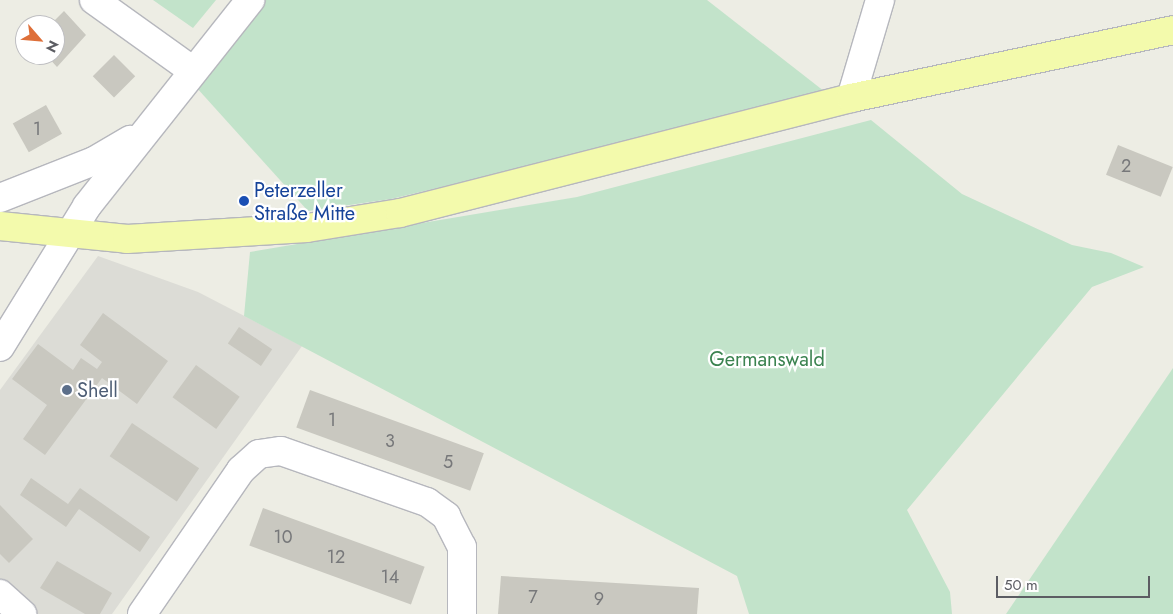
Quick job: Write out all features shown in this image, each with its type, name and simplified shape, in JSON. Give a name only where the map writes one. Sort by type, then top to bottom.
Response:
[{"type":"main road","points":[[0,226],[67,236],[204,236],[307,228],[400,213],[852,98],[1173,30]]},
{"type":"street","points":[[94,0],[193,71]]},
{"type":"street","points":[[0,347],[67,236],[142,133],[250,0]]},
{"type":"street","points":[[852,98],[880,0]]},
{"type":"street","points":[[0,198],[94,161],[142,133]]},
{"type":"street","points":[[142,614],[241,470],[259,454],[281,451],[427,502],[446,516],[462,547],[462,614]]},
{"type":"street","points":[[0,594],[22,614]]},
{"type":"shaded area","points":[[98,256],[198,292],[302,346],[112,614],[0,614],[0,390]]},
{"type":"green space","points":[[153,0],[216,0],[193,28]]},
{"type":"green space","points":[[264,0],[707,0],[829,95],[391,199],[308,211],[196,87]]},
{"type":"green space","name":"Germanswald","points":[[871,120],[962,194],[1072,245],[1111,253],[1144,267],[1092,287],[907,510],[950,592],[952,614],[749,614],[737,576],[244,316],[250,252],[577,197]]},
{"type":"green space","points":[[1173,368],[1173,614],[1006,614]]},
{"type":"building","points":[[64,11],[86,35],[65,58],[65,15],[60,15]]},
{"type":"building","points":[[114,55],[135,76],[114,97],[93,76]]},
{"type":"building","points":[[46,105],[62,134],[29,152],[13,123]]},
{"type":"building","points":[[1118,145],[1173,167],[1161,197],[1106,175]]},
{"type":"building","points":[[103,313],[168,361],[137,404],[102,378],[45,455],[23,439],[47,405],[12,379],[38,344],[73,370],[81,358],[97,369],[102,362],[80,345]]},
{"type":"building","points":[[239,327],[272,349],[261,366],[228,344]]},
{"type":"building","points":[[196,365],[240,397],[216,429],[172,397]]},
{"type":"building","points":[[310,390],[484,453],[470,491],[296,428]]},
{"type":"building","points":[[132,423],[199,468],[177,501],[110,456]]},
{"type":"building","points":[[31,478],[68,504],[80,488],[150,537],[140,552],[79,509],[66,527],[20,495]]},
{"type":"building","points":[[0,505],[33,539],[9,563],[0,554]]},
{"type":"building","points":[[263,508],[425,567],[411,604],[249,546]]},
{"type":"building","points":[[57,561],[112,593],[100,614],[85,614],[40,588]]},
{"type":"building","points":[[501,576],[699,588],[697,614],[498,614]]},
{"type":"place","name":"Peterzeller Straße Mitte","points":[[244,201]]},
{"type":"place","name":"Shell","points":[[67,390]]}]
